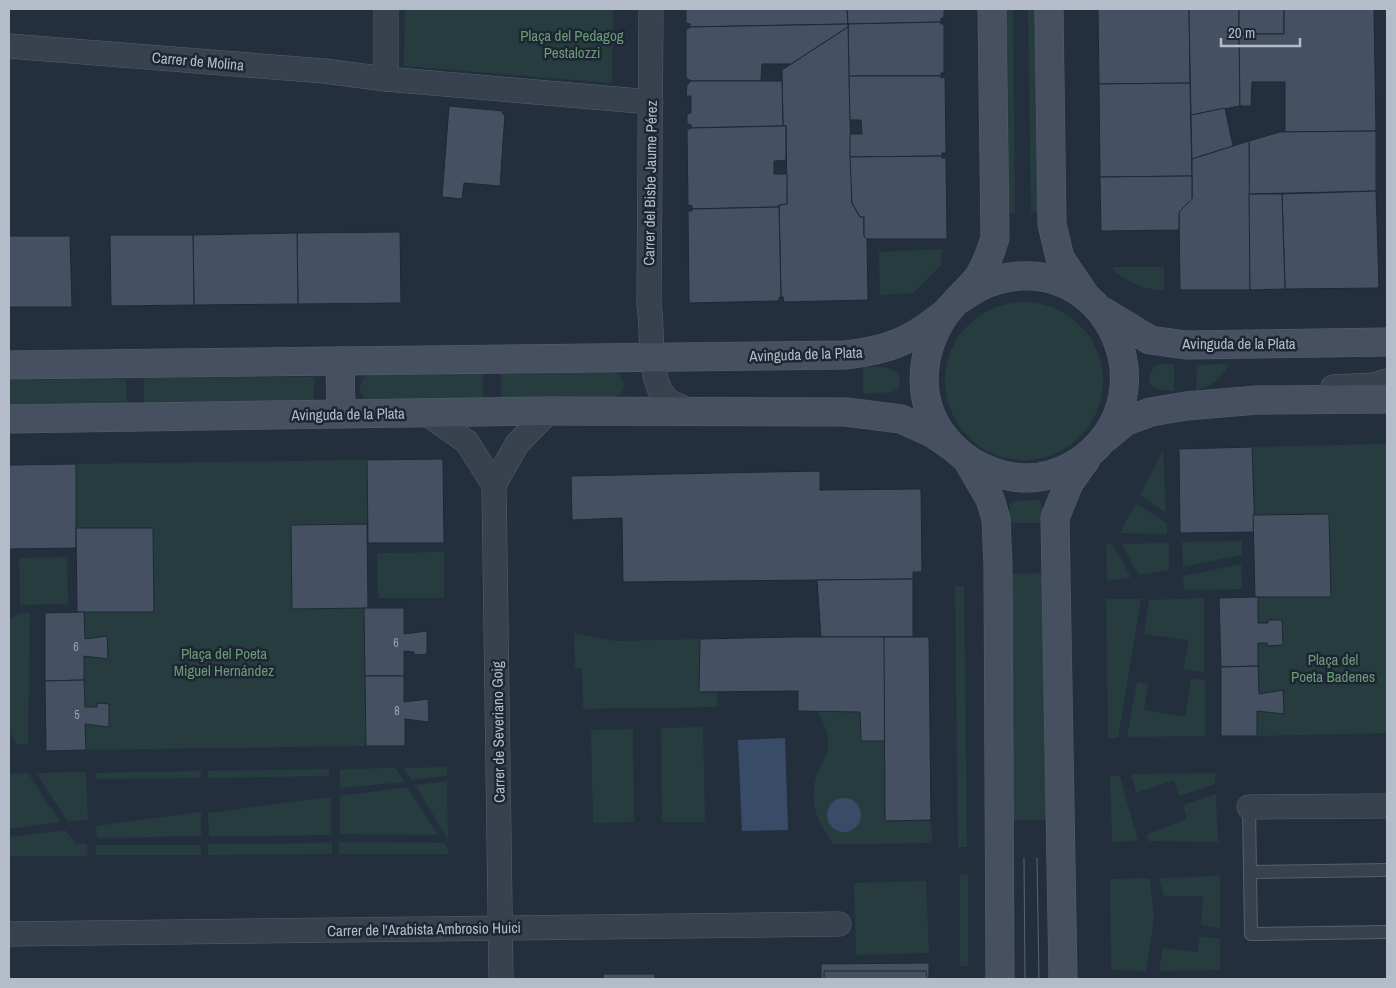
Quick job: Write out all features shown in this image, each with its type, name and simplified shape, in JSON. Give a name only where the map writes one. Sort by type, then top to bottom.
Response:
[{"type":"main road","points":[[992,9],[994,238],[989,259],[977,279],[954,305],[928,345],[924,382],[926,400],[936,425],[958,452],[990,499],[996,518],[998,565],[1000,979]]},
{"type":"main road","points":[[1049,9],[1052,224],[1060,258],[1094,303],[1120,344],[1125,365],[1125,388],[1121,409],[1111,430],[1069,483],[1055,518],[1063,979]]},
{"type":"main road","name":"Avinguda de la Plata","points":[[9,365],[859,354],[887,348],[912,338],[977,288],[997,280],[1023,276],[1051,280],[1071,288],[1150,340],[1186,345],[1387,342]]},
{"type":"main road","points":[[340,362],[341,414]]},
{"type":"main road","points":[[1096,447],[1126,421],[1151,412],[1186,406],[1257,400],[1387,399]]},
{"type":"main road","name":"Avinguda de la Plata","points":[[9,419],[549,411],[846,412],[901,419],[932,433],[977,466],[997,474],[1023,478],[1050,475],[1075,465],[1096,447]]},
{"type":"street","points":[[386,9],[386,79],[651,102]]},
{"type":"street","name":"Carrer del Bisbe Jaume Pérez","points":[[651,9],[649,305],[652,320],[654,357]]},
{"type":"street","name":"Carrer de Molina","points":[[9,46],[324,71],[386,79]]},
{"type":"street","name":"Avinguda de la Plata","points":[[654,357],[655,375],[661,391],[670,401],[688,410]]},
{"type":"street","points":[[1257,400],[1332,387],[1374,385],[1387,381]]},
{"type":"street","points":[[426,413],[467,442],[494,485],[517,444],[549,411]]},
{"type":"street","name":"Carrer de Severiano Goig","points":[[494,485],[501,979]]},
{"type":"street","points":[[1249,807],[1387,806]]},
{"type":"street","name":"Carrer de l'Arabista Ambrosio Huici","points":[[9,934],[839,924]]},
{"type":"lane","points":[[1249,807],[1251,934],[1387,932]]},
{"type":"lane","points":[[1250,872],[1387,870]]},
{"type":"green space","name":"Plaça del Pedagog Pestalozzi","points":[[405,9],[613,9],[612,83],[404,66]]},
{"type":"green space","points":[[1005,9],[1013,9],[1015,213],[1007,213]]},
{"type":"green space","points":[[1028,9],[1037,9],[1039,212],[1031,213]]},
{"type":"green space","points":[[942,249],[941,265],[913,293],[880,295],[879,252]]},
{"type":"green space","points":[[1110,267],[1164,267],[1164,291],[1149,289],[1135,284],[1121,277]]},
{"type":"green space","points":[[1024,302],[1054,308],[1080,325],[1097,351],[1103,381],[1097,411],[1080,437],[1054,454],[1024,460],[994,454],[968,437],[951,411],[945,381],[951,351],[968,325],[994,308]]},
{"type":"green space","points":[[1159,364],[1174,364],[1174,391],[1159,390],[1150,384],[1149,376]]},
{"type":"green space","points":[[1228,364],[1227,369],[1220,377],[1205,387],[1196,390],[1197,365]]},
{"type":"green space","points":[[863,367],[883,367],[892,370],[900,377],[899,387],[893,392],[863,394]]},
{"type":"green space","points":[[612,371],[620,376],[624,384],[622,391],[615,397],[501,399],[501,374]]},
{"type":"green space","points":[[483,373],[483,399],[370,401],[363,397],[359,391],[363,378],[370,374]]},
{"type":"green space","points":[[144,378],[314,378],[314,402],[144,405]]},
{"type":"green space","points":[[126,379],[127,405],[9,407],[9,380]]},
{"type":"green space","name":"Plaça del Poeta Badenes","points":[[1387,444],[1387,733],[1257,736],[1257,711],[1284,713],[1283,691],[1259,694],[1258,643],[1267,643],[1268,646],[1283,645],[1268,623],[1258,623],[1258,597],[1331,596],[1329,514],[1253,515],[1252,447]]},
{"type":"green space","points":[[1163,450],[1166,513],[1140,495]]},
{"type":"green space","name":"Plaça del Poeta Miguel Hernández","points":[[367,460],[367,524],[291,525],[292,609],[364,608],[366,746],[86,750],[85,724],[109,727],[109,704],[97,703],[97,707],[85,707],[84,656],[108,658],[107,636],[85,639],[84,612],[154,611],[153,528],[76,528],[76,464]]},
{"type":"green space","points":[[1038,500],[1044,509],[1044,523],[1009,523],[1010,504],[1015,501]]},
{"type":"green space","points":[[1136,503],[1167,524],[1167,534],[1120,533]]},
{"type":"green space","points":[[1242,541],[1242,555],[1183,567],[1182,542]]},
{"type":"green space","points":[[1169,543],[1169,570],[1139,575],[1121,544]]},
{"type":"green space","points":[[1106,544],[1112,544],[1131,577],[1107,581]]},
{"type":"green space","points":[[444,552],[444,598],[378,598],[377,553]]},
{"type":"green space","points":[[67,557],[68,604],[20,605],[19,558]]},
{"type":"green space","points":[[1241,564],[1242,589],[1184,590],[1183,576]]},
{"type":"green space","points":[[1043,573],[1046,820],[1013,820],[1010,574]]},
{"type":"green space","points":[[955,586],[964,586],[967,847],[958,847]]},
{"type":"green space","points":[[1204,598],[1204,672],[1183,669],[1189,640],[1144,634],[1149,600]]},
{"type":"green space","points":[[1106,599],[1141,599],[1118,738],[1108,738]]},
{"type":"green space","points":[[19,613],[30,613],[28,744],[17,744],[9,731],[9,621]]},
{"type":"green space","points":[[574,633],[615,641],[700,639],[699,692],[717,692],[717,707],[583,709],[582,668],[575,668]]},
{"type":"green space","points":[[1191,678],[1205,680],[1205,736],[1127,737],[1137,682],[1148,684],[1144,710],[1185,717]]},
{"type":"green space","points":[[818,712],[860,712],[861,741],[885,741],[885,820],[931,820],[932,843],[834,844],[822,827],[815,809],[815,780],[828,748],[827,732]]},
{"type":"green space","points":[[703,727],[705,822],[662,822],[661,728]]},
{"type":"green space","points":[[633,729],[634,822],[593,823],[591,730]]},
{"type":"green space","points":[[447,767],[447,776],[411,780],[404,768]]},
{"type":"green space","points":[[395,768],[405,782],[340,788],[340,769]]},
{"type":"green space","points":[[329,769],[329,776],[209,778],[208,771]]},
{"type":"green space","points":[[201,771],[201,778],[95,779],[96,773]]},
{"type":"green space","points":[[86,772],[88,819],[68,822],[36,773]]},
{"type":"green space","points":[[28,773],[60,822],[9,829],[9,774]]},
{"type":"green space","points":[[1216,773],[1215,784],[1179,796],[1174,780],[1136,793],[1131,774]]},
{"type":"green space","points":[[1110,776],[1120,776],[1138,841],[1112,842]]},
{"type":"green space","points":[[447,781],[448,839],[415,785]]},
{"type":"green space","points":[[407,787],[438,835],[340,834],[340,796]]},
{"type":"green space","points":[[1216,794],[1218,842],[1148,841],[1147,834],[1187,819],[1183,805]]},
{"type":"green space","points":[[331,797],[331,835],[209,836],[208,813]]},
{"type":"green space","points":[[201,812],[201,836],[97,838],[96,826]]},
{"type":"green space","points":[[65,830],[76,844],[87,844],[88,856],[9,856],[9,837]]},
{"type":"green space","points":[[339,842],[445,843],[449,854],[339,854]]},
{"type":"green space","points":[[332,843],[332,854],[208,855],[208,844]]},
{"type":"green space","points":[[96,845],[201,845],[201,855],[96,855]]},
{"type":"green space","points":[[960,874],[968,875],[968,966],[960,966]]},
{"type":"green space","points":[[1220,876],[1220,928],[1201,925],[1203,896],[1164,896],[1159,878]]},
{"type":"green space","points":[[1150,878],[1154,919],[1146,971],[1111,970],[1110,879]]},
{"type":"green space","points":[[926,881],[929,953],[856,955],[854,883]]},
{"type":"green space","points":[[1200,936],[1220,939],[1220,970],[1159,971],[1163,948],[1198,952]]},
{"type":"water","points":[[785,738],[788,830],[742,831],[738,740]]},
{"type":"water","points":[[844,798],[856,803],[861,815],[856,827],[844,832],[832,827],[827,815],[832,803]]},
{"type":"building","points":[[686,9],[847,9],[848,24],[690,27],[690,24],[686,23]]},
{"type":"building","points":[[847,9],[944,9],[944,18],[941,18],[941,22],[848,24]]},
{"type":"building","points":[[1098,9],[1189,9],[1190,83],[1099,84]]},
{"type":"building","points":[[1189,9],[1239,9],[1240,106],[1191,115]]},
{"type":"building","points":[[1239,9],[1284,9],[1284,34],[1239,34]]},
{"type":"building","points":[[1284,9],[1374,9],[1376,131],[1285,132],[1285,82],[1252,82],[1251,106],[1240,106],[1239,34],[1284,34]]},
{"type":"building","points":[[941,22],[941,24],[944,24],[944,73],[941,73],[941,76],[849,76],[848,24]]},
{"type":"building","points":[[848,24],[848,27],[791,64],[762,64],[761,81],[691,81],[686,78],[686,30],[690,27]]},
{"type":"building","points":[[848,27],[852,203],[860,217],[864,217],[864,236],[867,239],[868,300],[784,302],[783,297],[781,297],[779,207],[779,205],[787,204],[786,126],[783,126],[782,70]]},
{"type":"building","points":[[849,76],[945,77],[946,153],[942,153],[942,156],[850,157],[850,134],[862,134],[861,120],[850,120]]},
{"type":"building","points":[[691,81],[782,81],[783,126],[691,128],[691,125],[687,124],[687,114],[691,113],[691,96],[686,96],[687,85]]},
{"type":"building","points":[[1190,83],[1192,176],[1100,177],[1099,84]]},
{"type":"building","points":[[449,106],[503,111],[502,114],[505,114],[500,186],[464,183],[462,199],[442,197]]},
{"type":"building","points":[[1225,108],[1233,146],[1192,159],[1191,115]]},
{"type":"building","points":[[786,126],[786,160],[774,161],[774,174],[787,174],[787,204],[779,205],[779,207],[692,209],[692,206],[688,205],[687,130],[691,128]]},
{"type":"building","points":[[1376,131],[1376,191],[1249,194],[1249,141],[1280,132]]},
{"type":"building","points":[[1249,141],[1250,290],[1180,290],[1179,212],[1192,199],[1192,159]]},
{"type":"building","points":[[942,156],[942,158],[946,158],[947,239],[867,239],[864,236],[864,217],[860,217],[852,203],[850,157]]},
{"type":"building","points":[[1192,176],[1192,199],[1179,212],[1179,230],[1101,231],[1100,177]]},
{"type":"building","points":[[1376,191],[1379,288],[1285,289],[1282,194]]},
{"type":"building","points":[[1249,194],[1282,194],[1285,289],[1250,290]]},
{"type":"building","points":[[779,207],[781,297],[779,301],[689,303],[688,211],[692,211],[692,209]]},
{"type":"building","points":[[400,232],[401,303],[298,304],[297,233]]},
{"type":"building","points":[[297,233],[298,304],[194,305],[193,235]]},
{"type":"building","points":[[110,235],[193,235],[194,305],[111,306]]},
{"type":"building","points":[[9,236],[70,236],[72,307],[9,307]]},
{"type":"building","points":[[1252,447],[1255,532],[1180,533],[1179,449]]},
{"type":"building","points":[[443,459],[444,543],[368,543],[367,460]]},
{"type":"building","points":[[76,464],[76,548],[9,549],[9,465]]},
{"type":"building","points":[[820,471],[820,490],[921,489],[922,572],[913,572],[913,579],[623,582],[622,518],[572,520],[571,476]]},
{"type":"building","points":[[1329,514],[1331,597],[1255,597],[1253,515]]},
{"type":"building","points":[[367,524],[368,608],[292,609],[291,525]]},
{"type":"building","points":[[76,528],[153,528],[154,612],[77,612]]},
{"type":"building","points":[[913,579],[913,637],[821,637],[817,580]]},
{"type":"building","points":[[1258,597],[1258,623],[1268,623],[1268,620],[1282,620],[1283,645],[1267,646],[1267,643],[1258,643],[1258,666],[1221,667],[1219,598]]},
{"type":"building","points":[[364,608],[404,608],[404,634],[427,631],[427,654],[414,655],[414,652],[404,651],[404,676],[365,676]]},
{"type":"building","points":[[84,612],[85,639],[107,636],[108,659],[84,656],[84,680],[45,681],[45,613]]},
{"type":"building","points":[[884,637],[929,637],[931,820],[885,821]]},
{"type":"building","points":[[929,637],[931,820],[885,821],[885,741],[861,741],[860,712],[798,711],[798,691],[699,692],[700,639]]},
{"type":"building","points":[[1258,666],[1259,694],[1283,690],[1284,714],[1257,711],[1257,736],[1221,736],[1221,667]]},
{"type":"building","points":[[365,676],[404,676],[404,702],[428,699],[429,722],[405,719],[405,746],[366,746]]},
{"type":"building","points":[[84,680],[85,707],[97,707],[97,703],[109,704],[109,727],[85,724],[86,750],[46,751],[45,681]]},
{"type":"building","points":[[929,963],[929,979],[821,979],[821,964]]},
{"type":"building","points":[[824,971],[926,971],[927,979],[824,979]]},
{"type":"building","points":[[603,974],[655,974],[655,979],[603,979]]},
{"type":"tram line","points":[[1024,858],[1025,979]]},
{"type":"tram line","points":[[1037,858],[1039,979]]}]
